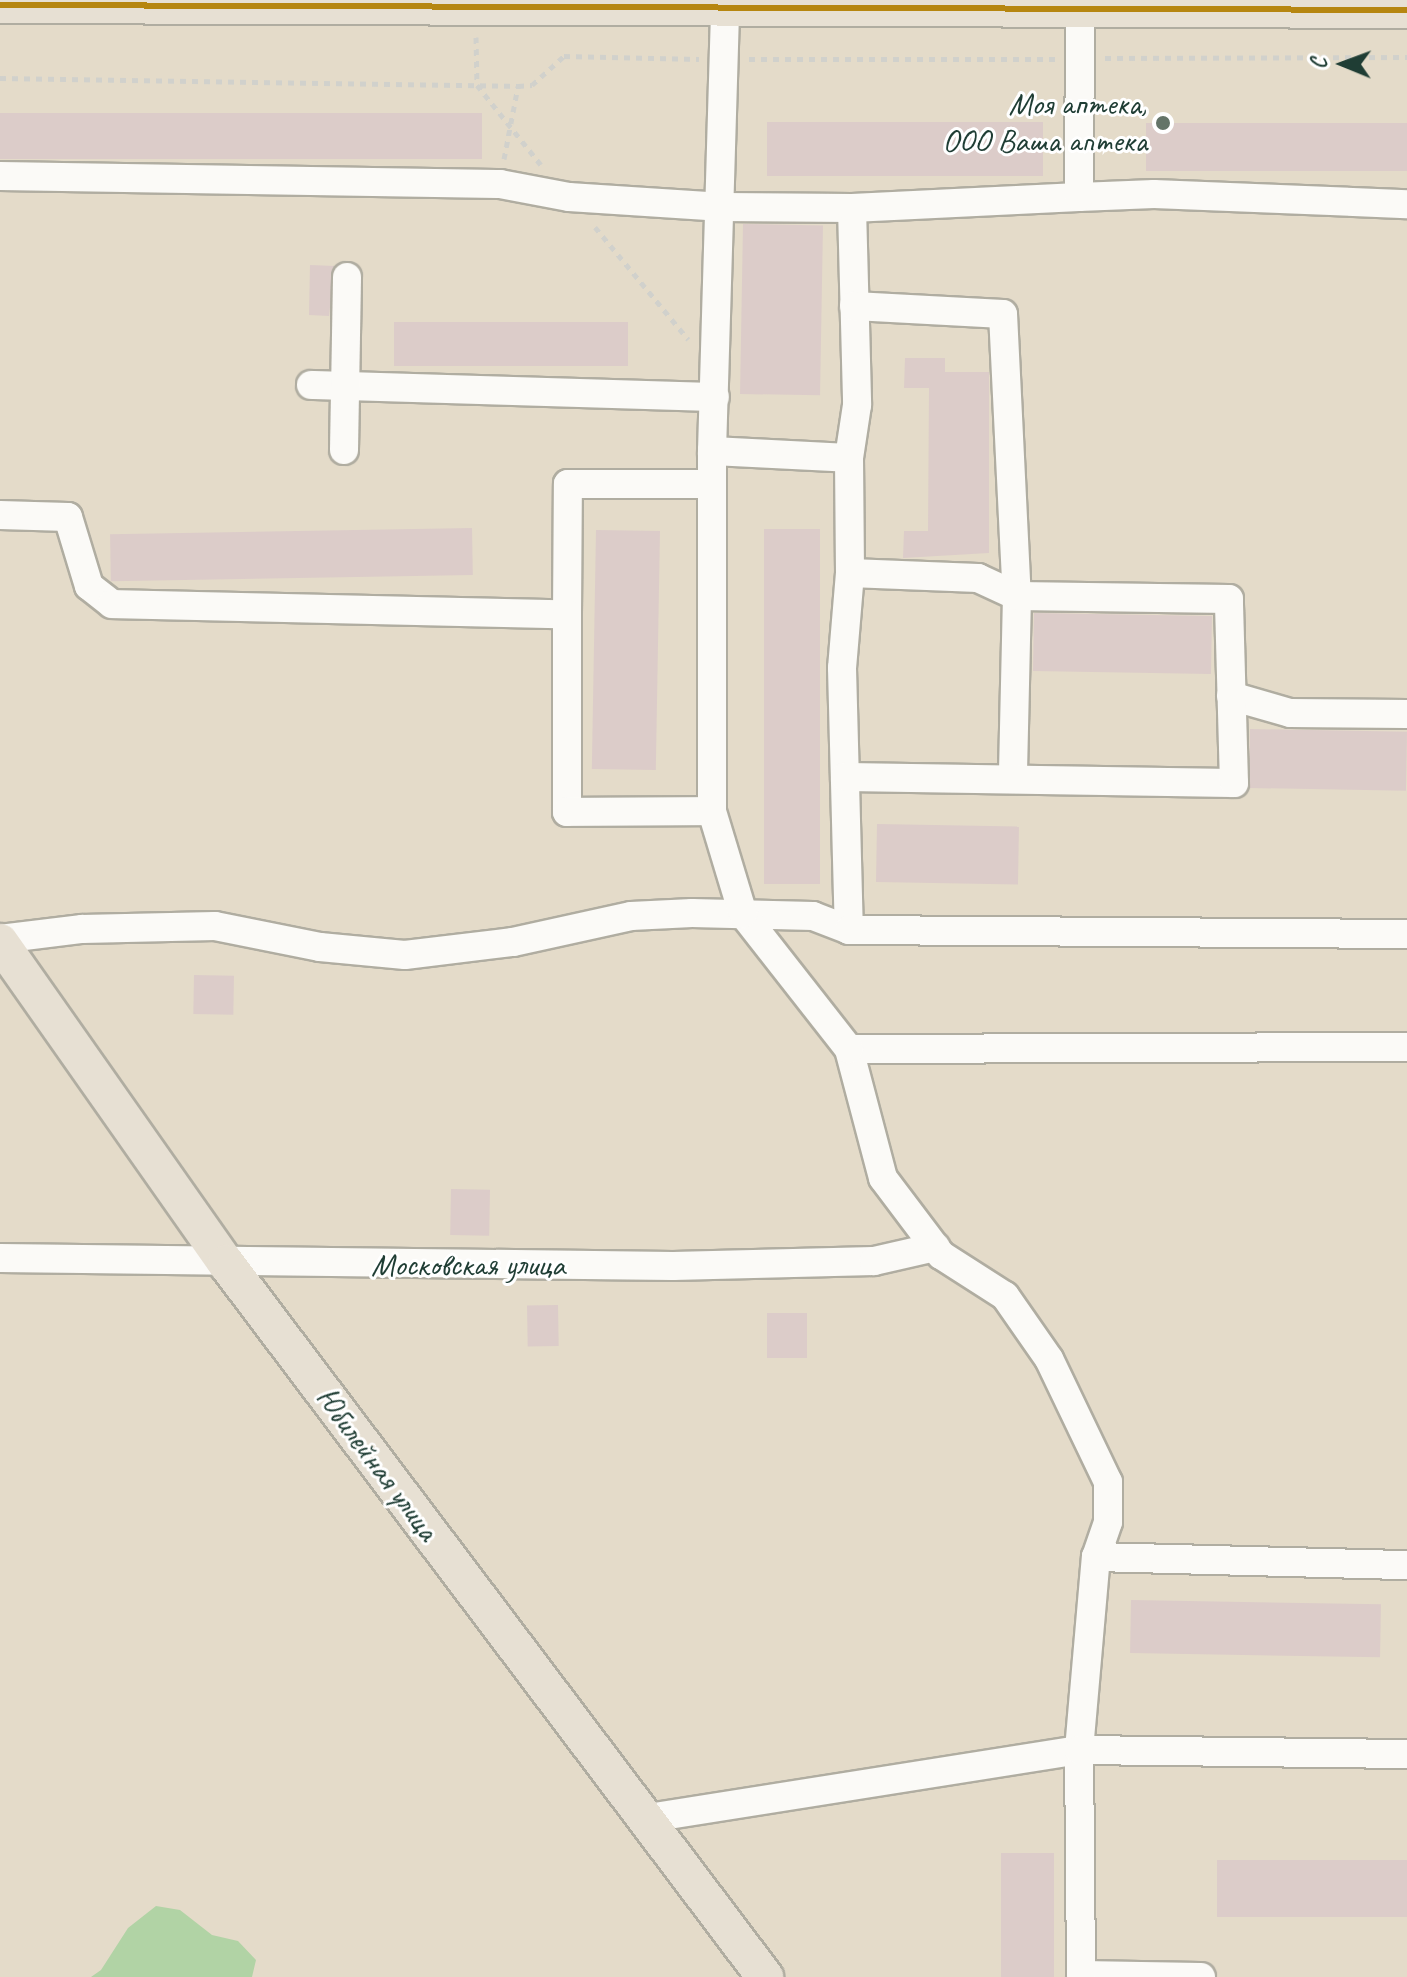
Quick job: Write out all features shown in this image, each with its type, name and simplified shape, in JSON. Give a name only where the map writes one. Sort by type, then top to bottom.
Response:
[{"type":"main road","points":[[0,5],[475,8],[725,5],[1407,10]]},
{"type":"main road","name":"Юбилейная улица","points":[[0,940],[226,1263],[765,1977]]},
{"type":"street","points":[[725,5],[723,207],[712,451],[712,811],[743,914],[849,1049],[883,1178],[935,1247],[1005,1296],[1049,1359],[1108,1482],[1108,1522],[1096,1557],[1079,1750],[1081,1975],[1201,1977]]},
{"type":"street","points":[[1079,197],[1080,9]]},
{"type":"street","points":[[0,176],[500,184],[569,197],[723,207],[852,208],[1154,194],[1407,204]]},
{"type":"street","points":[[849,930],[842,668],[850,573],[849,458],[857,405],[852,208]]},
{"type":"street","points":[[344,450],[347,277]]},
{"type":"street","points":[[854,306],[1003,314],[1017,596],[1013,778]]},
{"type":"street","points":[[311,385],[715,397]]},
{"type":"street","points":[[712,451],[849,458]]},
{"type":"street","points":[[712,484],[568,484],[567,812],[712,811]]},
{"type":"street","points":[[0,515],[68,517],[89,586],[112,604],[567,614]]},
{"type":"street","points":[[845,777],[1234,783],[1229,599],[1017,596],[978,578],[850,573]]},
{"type":"street","points":[[1231,696],[1290,713],[1407,714]]},
{"type":"street","points":[[0,940],[82,929],[215,926],[320,947],[405,955],[513,942],[631,916],[743,914],[813,916],[849,930],[1407,934]]},
{"type":"street","points":[[849,1049],[1407,1047]]},
{"type":"street","name":"Московская улица","points":[[0,1258],[673,1266],[874,1261],[935,1247]]},
{"type":"street","points":[[1096,1557],[1407,1565]]},
{"type":"street","points":[[643,1819],[1079,1750],[1407,1754]]},
{"type":"path","points":[[475,8],[477,85]]},
{"type":"path","points":[[0,78],[518,86],[532,85],[564,56],[726,60],[1407,57]]},
{"type":"path","points":[[500,184],[518,86]]},
{"type":"green space","points":[[156,1906],[180,1910],[212,1935],[238,1941],[256,1960],[252,1977],[91,1977],[101,1970],[128,1928]]},
{"type":"building","points":[[0,113],[482,113],[482,159],[0,159]]},
{"type":"building","points":[[767,122],[1043,122],[1043,176],[767,176]]},
{"type":"building","points":[[1146,123],[1407,123],[1407,171],[1146,171]]},
{"type":"building","points":[[743,224],[823,225],[820,395],[740,394]]},
{"type":"building","points":[[310,265],[335,266],[329,316],[309,315]]},
{"type":"building","points":[[394,322],[628,322],[628,366],[394,366]]},
{"type":"building","points":[[905,358],[945,358],[945,372],[989,372],[989,553],[903,558],[904,531],[928,531],[929,388],[904,388]]},
{"type":"building","points":[[472,528],[473,575],[111,581],[110,534]]},
{"type":"building","points":[[764,529],[820,529],[820,884],[764,884]]},
{"type":"building","points":[[596,530],[660,531],[656,770],[592,769]]},
{"type":"building","points":[[1034,613],[1212,616],[1211,674],[1033,671]]},
{"type":"building","points":[[1250,729],[1407,732],[1406,791],[1249,788]]},
{"type":"building","points":[[877,824],[1019,826],[1018,884],[876,882]]},
{"type":"building","points":[[194,975],[234,976],[233,1015],[193,1014]]},
{"type":"building","points":[[451,1189],[490,1190],[489,1236],[450,1235]]},
{"type":"building","points":[[558,1305],[559,1346],[528,1347],[527,1306]]},
{"type":"building","points":[[767,1313],[807,1313],[807,1358],[767,1358]]},
{"type":"building","points":[[1131,1600],[1381,1604],[1380,1657],[1130,1653]]},
{"type":"building","points":[[1001,1853],[1054,1853],[1054,1977],[1001,1977]]},
{"type":"building","points":[[1217,1860],[1407,1860],[1407,1917],[1217,1917]]},
{"type":"transit line","points":[[0,5],[1407,10]]},
{"type":"place","name":"Моя аптека, ООО Ваша аптека","points":[[1163,123]]}]
